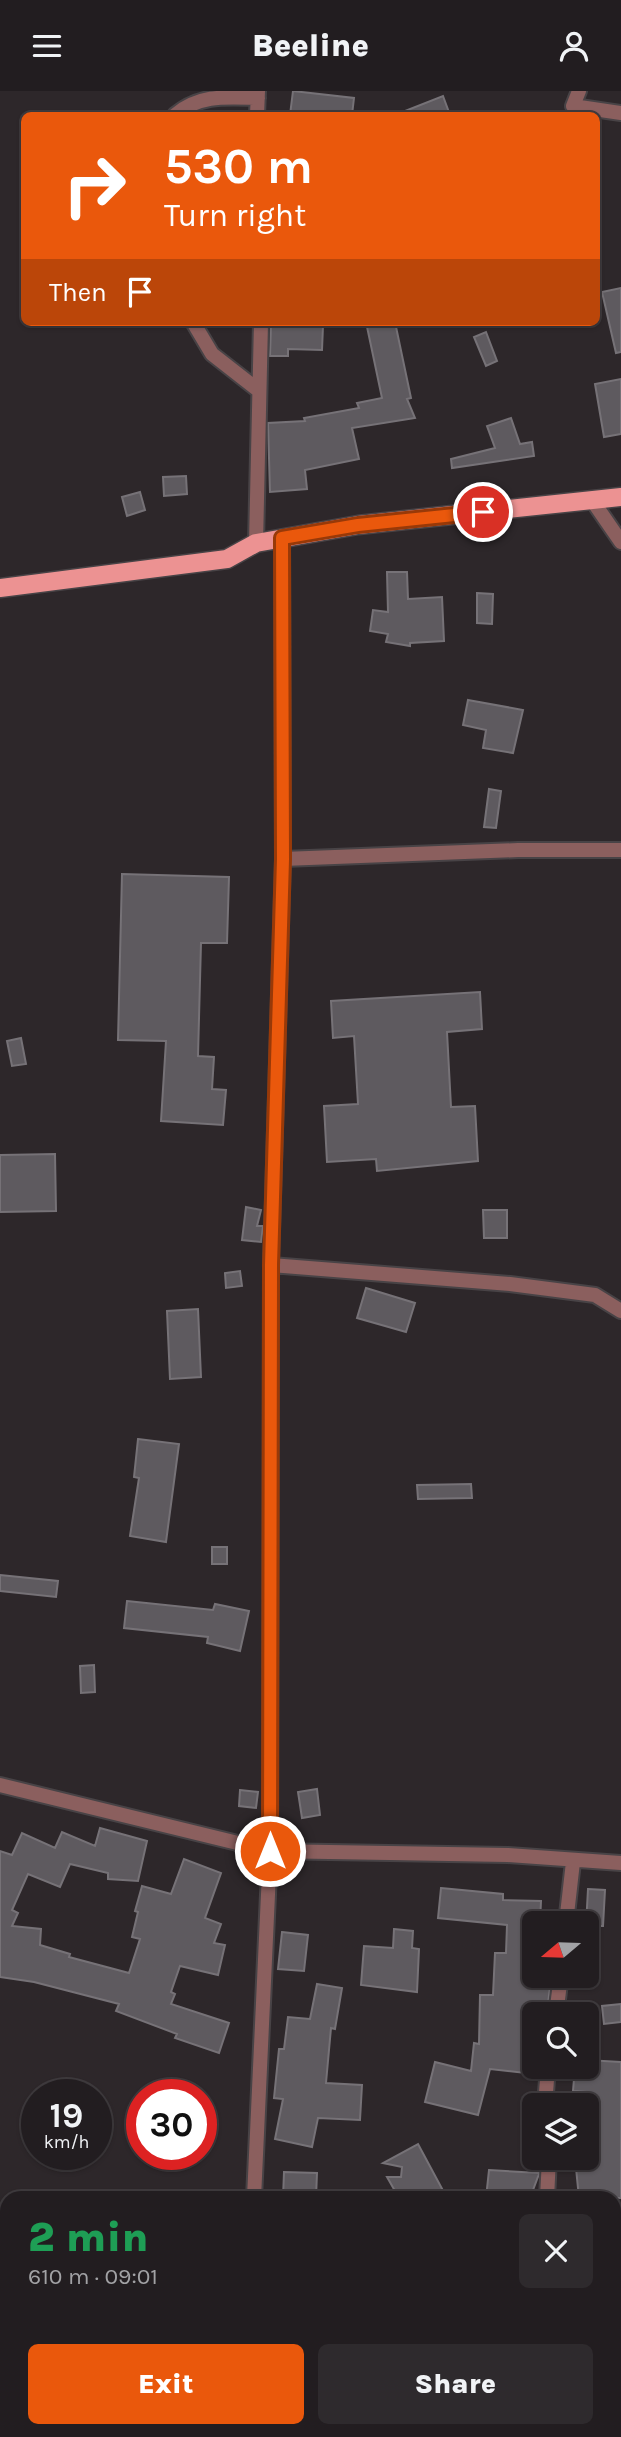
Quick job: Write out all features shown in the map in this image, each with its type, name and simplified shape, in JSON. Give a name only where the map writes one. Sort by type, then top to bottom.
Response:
[{"type":"main road","points":[[0,588],[227,559],[256,543],[358,525],[621,497]]},
{"type":"street","points":[[579,91],[573,106],[621,113]]},
{"type":"street","points":[[179,112],[190,103],[216,97],[258,95]]},
{"type":"street","points":[[196,326],[212,354],[258,390]]},
{"type":"street","points":[[256,543],[261,326]]},
{"type":"street","points":[[592,501],[621,542]]},
{"type":"street","points":[[254,2191],[270,1851],[271,1265],[283,859],[282,538]]},
{"type":"street","points":[[283,859],[519,850],[621,851]]},
{"type":"street","points":[[271,1265],[510,1284],[594,1295],[621,1311]]},
{"type":"street","points":[[0,1785],[270,1851],[508,1855],[573,1862],[621,1863]]},
{"type":"street","points":[[567,1911],[573,1862]]},
{"type":"street","points":[[548,2191],[549,2170]]},
{"type":"building","points":[[293,91],[354,98],[352,112],[290,112]]},
{"type":"building","points":[[443,96],[449,112],[403,112]]},
{"type":"building","points":[[621,288],[621,352],[616,353],[602,292]]},
{"type":"building","points":[[271,326],[323,326],[322,350],[288,349],[288,356],[270,356]]},
{"type":"building","points":[[367,326],[396,326],[411,398],[407,399],[415,418],[352,428],[359,459],[305,470],[307,489],[270,492],[268,423],[305,421],[304,418],[359,408],[357,403],[382,398]]},
{"type":"building","points":[[486,332],[497,361],[486,366],[474,337]]},
{"type":"building","points":[[621,379],[621,434],[604,437],[595,384]]},
{"type":"building","points":[[511,418],[520,444],[532,442],[534,456],[452,468],[451,459],[495,448],[487,426]]},
{"type":"building","points":[[186,476],[187,494],[164,496],[163,477]]},
{"type":"building","points":[[140,492],[145,510],[127,516],[122,497]]},
{"type":"building","points":[[387,572],[407,572],[408,599],[442,597],[444,641],[410,643],[410,646],[386,642],[388,634],[370,631],[373,610],[388,612]]},
{"type":"building","points":[[477,593],[493,594],[492,624],[477,623]]},
{"type":"building","points":[[468,700],[523,710],[513,753],[483,748],[486,730],[463,725]]},
{"type":"building","points":[[489,789],[501,791],[496,828],[484,827]]},
{"type":"building","points":[[122,874],[229,877],[227,943],[201,943],[198,1056],[214,1057],[212,1089],[226,1090],[223,1125],[161,1121],[166,1041],[118,1040]]},
{"type":"building","points":[[480,992],[482,1029],[447,1032],[451,1107],[475,1106],[478,1161],[377,1171],[376,1159],[327,1162],[324,1106],[358,1104],[354,1036],[333,1038],[331,1001]]},
{"type":"building","points":[[21,1038],[26,1064],[12,1066],[7,1041]]},
{"type":"building","points":[[55,1154],[56,1211],[0,1212],[0,1155]]},
{"type":"building","points":[[246,1207],[261,1210],[257,1226],[263,1226],[261,1242],[242,1240]]},
{"type":"building","points":[[483,1210],[507,1210],[507,1238],[484,1238]]},
{"type":"building","points":[[240,1271],[242,1286],[226,1288],[225,1273]]},
{"type":"building","points":[[366,1288],[415,1303],[406,1332],[357,1318]]},
{"type":"building","points":[[198,1309],[201,1377],[170,1379],[167,1311]]},
{"type":"building","points":[[138,1439],[179,1444],[166,1542],[130,1536],[139,1478],[134,1477]]},
{"type":"building","points":[[471,1484],[472,1498],[418,1499],[417,1485]]},
{"type":"building","points":[[212,1547],[227,1547],[227,1564],[212,1564]]},
{"type":"building","points":[[0,1575],[58,1581],[56,1597],[0,1591]]},
{"type":"building","points":[[127,1601],[213,1610],[215,1604],[249,1611],[240,1651],[207,1643],[208,1637],[124,1628]]},
{"type":"building","points":[[94,1665],[95,1692],[81,1693],[80,1666]]},
{"type":"building","points":[[317,1789],[320,1815],[302,1818],[298,1792]]},
{"type":"building","points":[[240,1790],[258,1792],[256,1808],[239,1806]]},
{"type":"building","points":[[100,1828],[147,1841],[138,1881],[108,1879],[108,1873],[70,1864],[60,1887],[28,1874],[12,1910],[18,1913],[12,1926],[41,1929],[40,1945],[70,1954],[69,1957],[129,1973],[140,1939],[132,1937],[142,1886],[171,1894],[184,1859],[221,1873],[205,1918],[221,1924],[214,1943],[225,1945],[218,1975],[180,1966],[171,1992],[175,1994],[171,2004],[229,2023],[219,2053],[175,2038],[177,2034],[116,2011],[119,2004],[34,1982],[0,1977],[0,1851],[12,1855],[22,1833],[55,1848],[62,1832],[95,1846]]},
{"type":"building","points":[[441,1888],[503,1894],[503,1900],[541,1901],[541,1911],[522,1911],[522,1988],[550,1988],[548,2002],[522,2002],[522,2073],[490,2069],[478,2115],[425,2102],[435,2062],[471,2071],[474,2043],[479,2044],[480,1995],[493,1995],[495,1953],[506,1953],[507,1925],[438,1918]]},
{"type":"building","points":[[588,1889],[605,1890],[603,1926],[599,1926],[599,1911],[587,1911]]},
{"type":"building","points":[[394,1929],[413,1931],[412,1948],[419,1949],[417,1992],[361,1985],[364,1946],[393,1948]]},
{"type":"building","points":[[282,1932],[308,1935],[304,1971],[278,1969]]},
{"type":"building","points":[[317,1984],[342,1988],[335,2029],[331,2028],[326,2083],[362,2085],[360,2120],[318,2118],[312,2147],[275,2139],[283,2099],[274,2098],[279,2049],[284,2049],[288,2017],[310,2019]]},
{"type":"building","points":[[621,2004],[621,2022],[604,2024],[602,2006]]},
{"type":"building","points":[[599,2061],[621,2062],[621,2191],[578,2191],[576,2170],[599,2170],[599,2093],[573,2091],[574,2079],[599,2079]]},
{"type":"building","points":[[418,2144],[443,2191],[395,2191],[387,2177],[401,2177],[402,2167],[383,2163]]},
{"type":"building","points":[[489,2170],[539,2173],[533,2191],[487,2191]]},
{"type":"building","points":[[284,2172],[317,2173],[316,2191],[283,2191]]},
{"type":"route","points":[[270,1851],[271,1265],[283,859],[282,538],[358,525],[483,512]]}]
